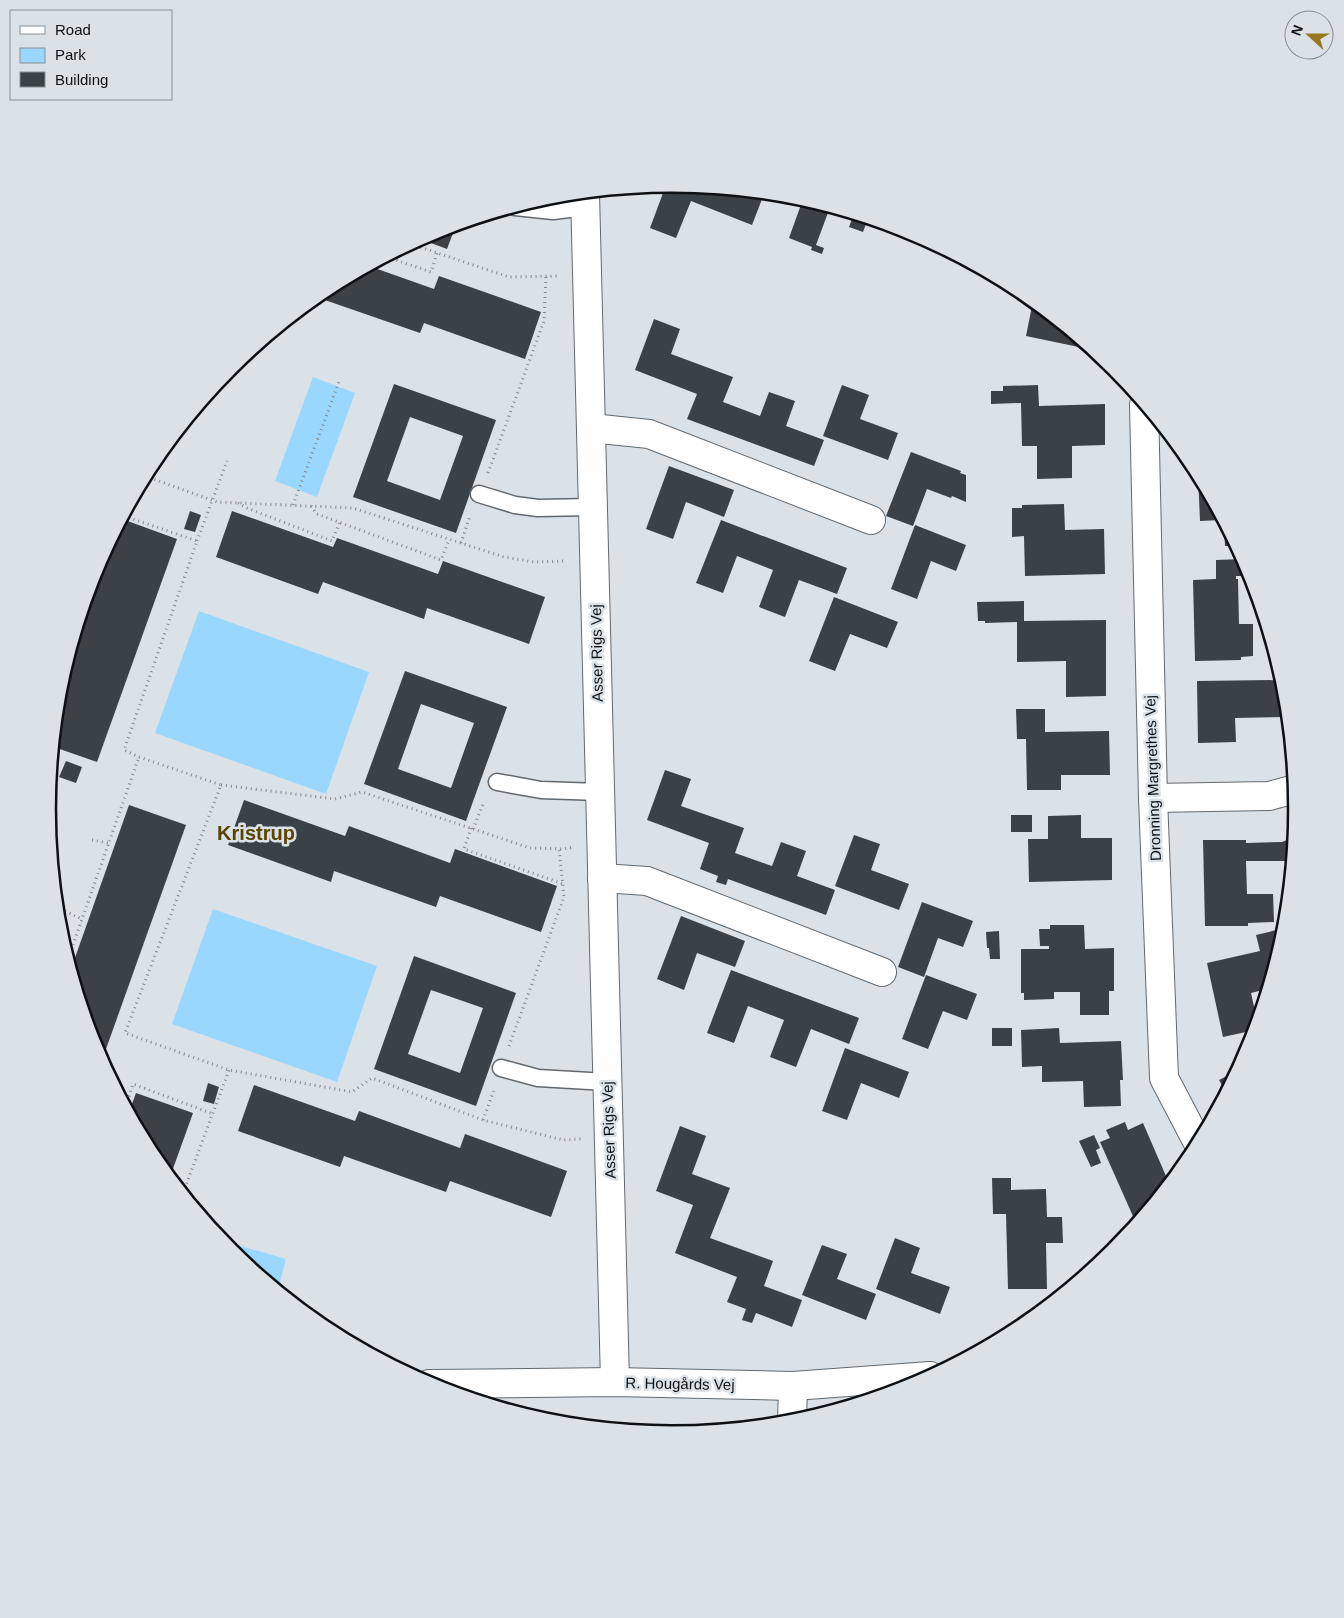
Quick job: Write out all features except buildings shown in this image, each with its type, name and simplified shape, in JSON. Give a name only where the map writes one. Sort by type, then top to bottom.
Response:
[{"type":"street","name":"Asser Rigs Vej","points":[[585,200],[615,1382]]},
{"type":"street","name":"Dronning Margrethes Vej","points":[[1144,414],[1153,798],[1164,1078],[1194,1135]]},
{"type":"street","points":[[591,428],[649,434],[871,520]]},
{"type":"street","points":[[1153,798],[1269,796],[1287,791]]},
{"type":"street","points":[[602,878],[647,880],[882,972]]},
{"type":"street","name":"R. Hougårds Vej","points":[[452,1384],[615,1382],[793,1386],[909,1378]]},
{"type":"street","points":[[792,1413],[793,1386]]},
{"type":"lane","points":[[533,209],[553,212],[585,200]]},
{"type":"lane","points":[[479,494],[515,505],[538,508],[593,507]]},
{"type":"lane","points":[[497,782],[541,790],[600,792]]},
{"type":"lane","points":[[500,1068],[538,1078],[607,1082]]},
{"type":"path","points":[[421,247],[509,277],[559,276]]},
{"type":"path","points":[[395,260],[431,272],[437,253]]},
{"type":"path","points":[[461,543],[544,321],[546,276]]},
{"type":"path","points":[[293,505],[340,379]]},
{"type":"path","points":[[227,461],[124,750],[221,785],[335,798],[362,792],[530,848],[575,847]]},
{"type":"path","points":[[153,479],[217,502],[353,508],[504,557],[534,562],[558,561]]},
{"type":"path","points":[[238,503],[332,541],[340,522]]},
{"type":"path","points":[[311,506],[317,514],[441,560],[449,540]]},
{"type":"path","points":[[130,518],[197,541]]},
{"type":"path","points":[[72,947],[139,757]]},
{"type":"path","points":[[497,782],[491,786],[464,849],[563,884]]},
{"type":"path","points":[[221,785],[124,1033],[229,1070],[352,1092],[372,1078],[483,1120],[563,1140],[609,1138]]},
{"type":"path","points":[[92,840],[109,843]]},
{"type":"path","points":[[483,1120],[500,1068],[564,897],[558,848]]},
{"type":"path","points":[[65,911],[82,919]]},
{"type":"path","points":[[185,1187],[229,1070]]},
{"type":"path","points":[[129,1098],[134,1084],[213,1114]]},
{"type":"green space","points":[[313,377],[355,393],[317,497],[275,481]]},
{"type":"green space","points":[[199,611],[369,672],[326,794],[155,733]]},
{"type":"green space","points":[[213,909],[377,966],[337,1082],[172,1024]]},
{"type":"green space","points":[[238,1245],[286,1259],[280,1283]]},
{"type":"district","name":"Kristrup","points":[[256,833]]}]
